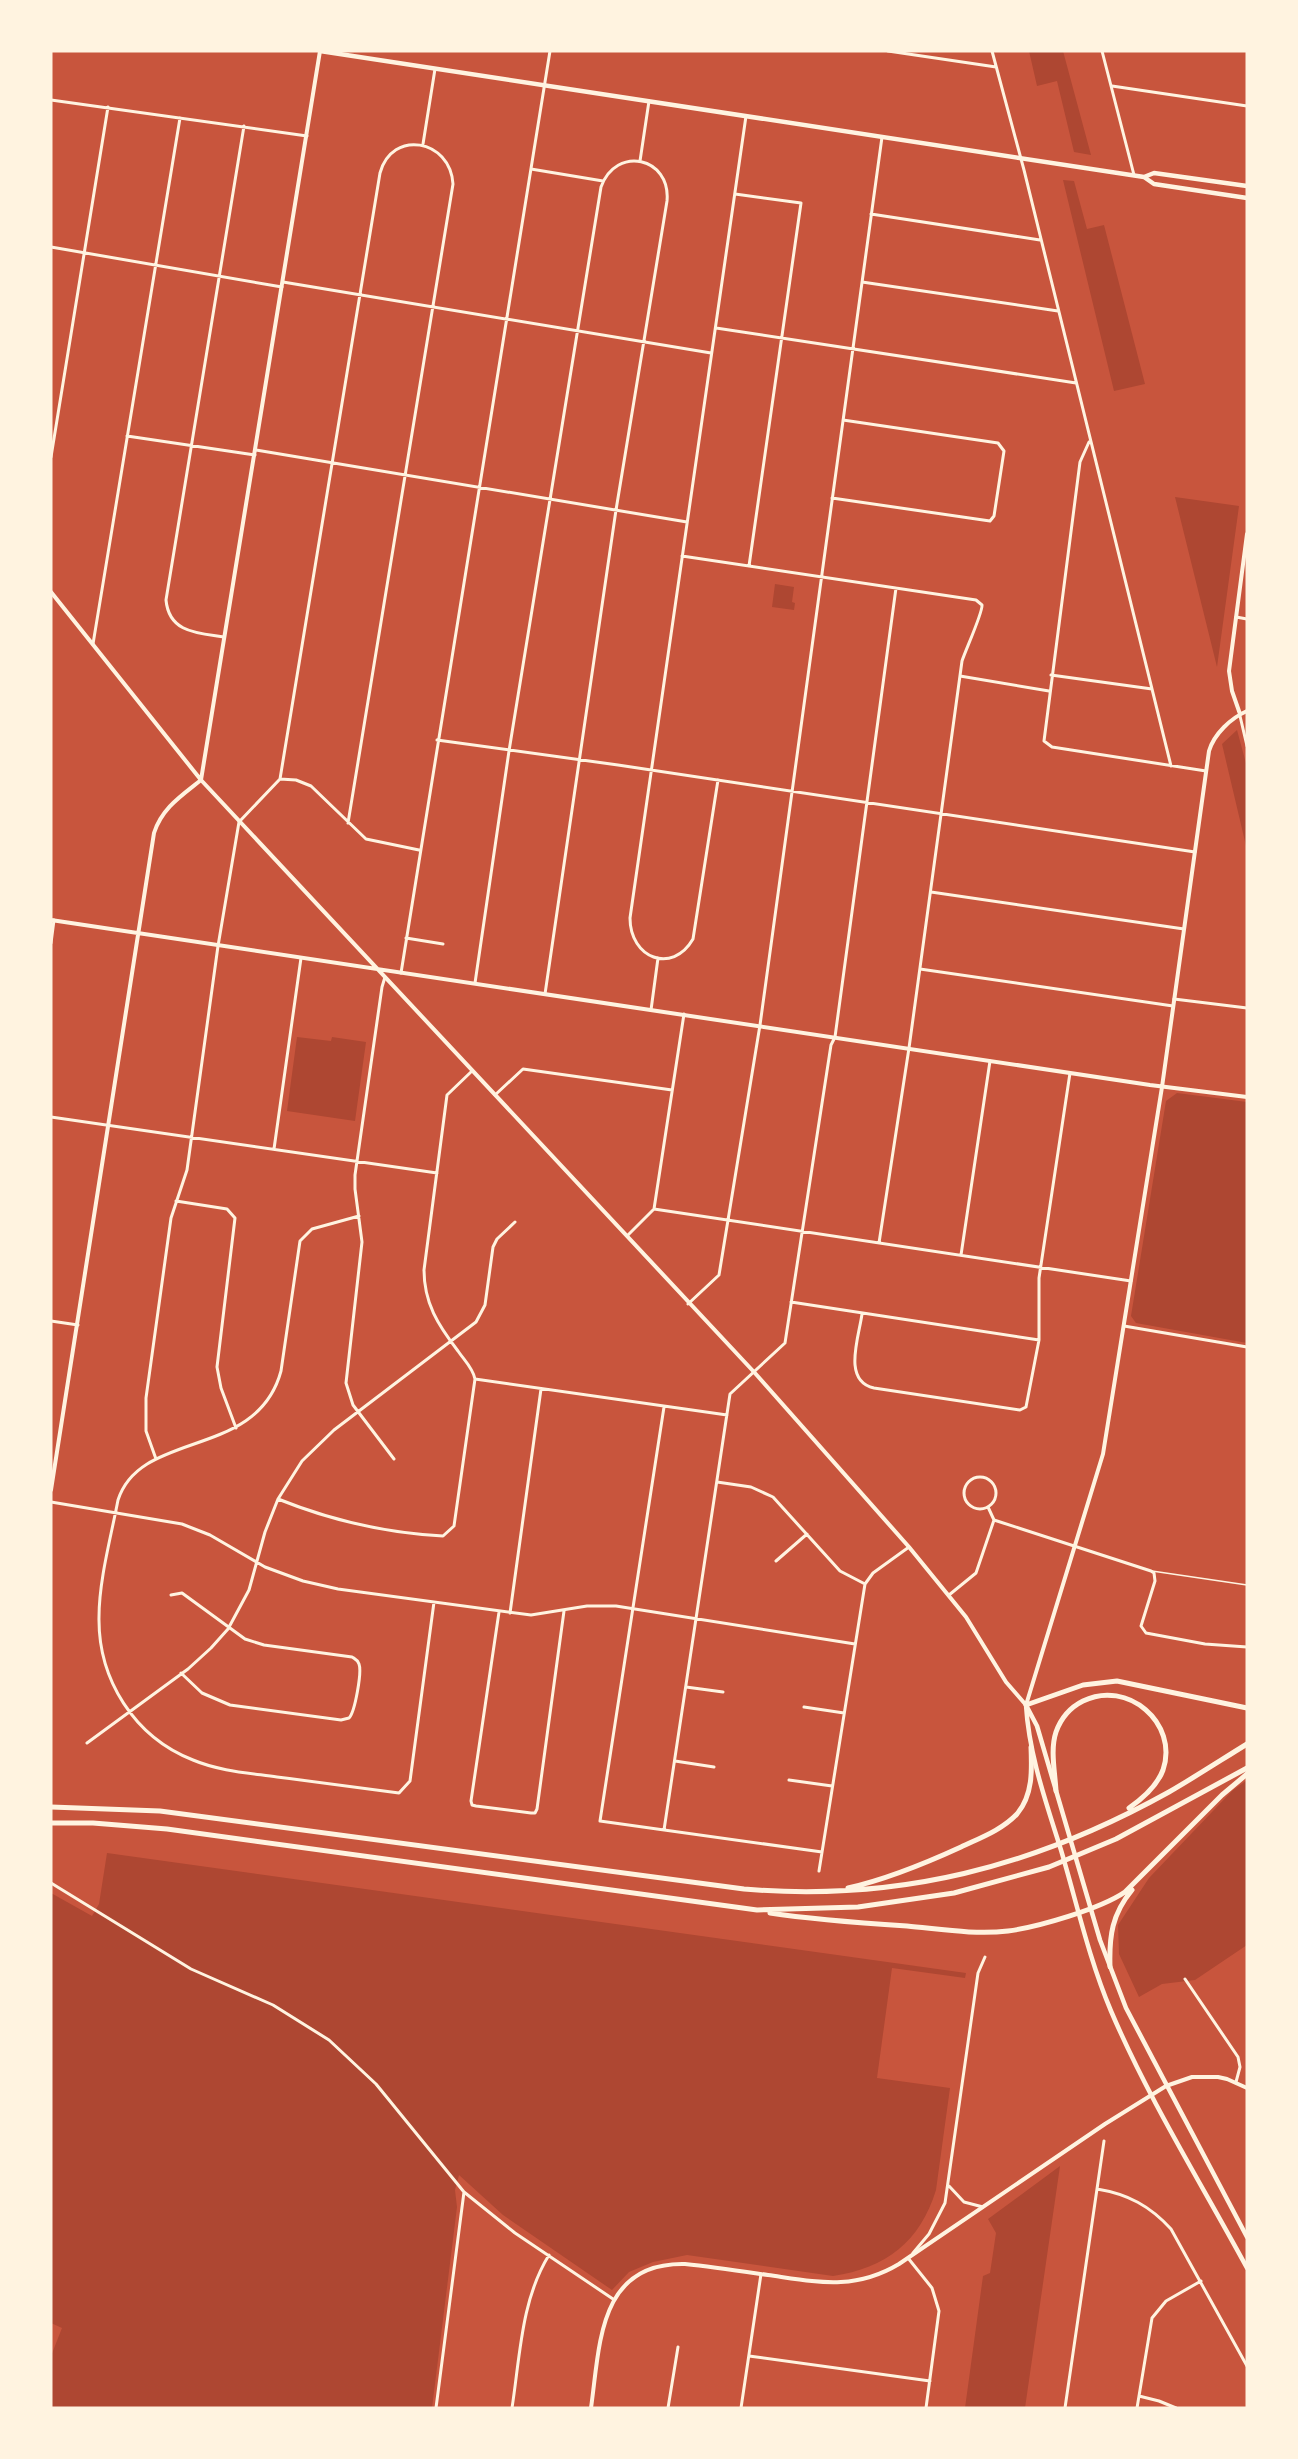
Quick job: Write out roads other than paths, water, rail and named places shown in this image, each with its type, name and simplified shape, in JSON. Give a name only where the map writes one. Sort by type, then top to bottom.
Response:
[{"type":"highway","points":[[1026,1705],[1083,1685],[1117,1681],[1247,1708]]},
{"type":"highway","points":[[1056,1791],[1053,1756],[1055,1737],[1065,1715],[1080,1703],[1098,1696],[1128,1698],[1143,1707],[1158,1723],[1163,1740],[1164,1764],[1153,1786],[1116,1818]]},
{"type":"highway","points":[[51,1807],[160,1811],[744,1889],[832,1892],[896,1888],[1005,1864],[1116,1818],[1168,1792],[1247,1744]]},
{"type":"highway","points":[[832,1892],[898,1874],[989,1834],[1004,1824],[1018,1813],[1026,1796],[1032,1778],[1031,1747]]},
{"type":"highway","points":[[757,1911],[858,1907],[954,1893],[1049,1867],[1090,1851],[1247,1768]]},
{"type":"highway","points":[[51,1823],[93,1823],[167,1829],[800,1918],[973,1931],[1010,1930],[1078,1912],[1117,1898],[1139,1881],[1222,1795],[1247,1774]]},
{"type":"highway","points":[[1110,1967],[1110,1931],[1115,1916],[1139,1881]]},
{"type":"main road","points":[[320,51],[1134,175],[1144,177],[1154,184],[1247,198]]},
{"type":"main road","points":[[1144,177],[1154,173],[1247,186]]},
{"type":"main road","points":[[1026,1705],[1031,1747],[1078,1912],[1111,2010],[1152,2093],[1247,2268]]},
{"type":"main road","points":[[1026,1705],[1037,1726],[1090,1907],[1126,2008],[1247,2238]]},
{"type":"street","points":[[51,1490],[157,824],[166,808],[201,780],[320,51]]},
{"type":"street","points":[[401,973],[419,850],[550,51]]},
{"type":"street","points":[[888,51],[996,67]]},
{"type":"street","points":[[992,51],[1171,766]]},
{"type":"street","points":[[1102,51],[1134,175]]},
{"type":"street","points":[[423,144],[435,69]]},
{"type":"street","points":[[1112,86],[1247,106]]},
{"type":"street","points":[[51,100],[307,136]]},
{"type":"street","points":[[640,161],[649,101]]},
{"type":"street","points":[[51,457],[108,107]]},
{"type":"street","points":[[718,780],[693,939],[680,953],[669,958],[658,958],[639,949],[633,940],[630,926],[746,116]]},
{"type":"street","points":[[93,644],[180,117]]},
{"type":"street","points":[[225,637],[185,630],[171,618],[167,607],[244,126]]},
{"type":"street","points":[[688,1304],[719,1275],[760,1026],[882,136]]},
{"type":"street","points":[[156,1459],[146,1431],[145,1406],[167,1241],[176,1201],[187,1170],[218,946],[239,822],[280,779],[381,166],[389,156],[401,148],[423,144],[444,158],[453,176],[348,822]]},
{"type":"street","points":[[475,983],[509,752],[603,181],[610,171],[621,163],[640,161],[655,168],[664,182],[667,194],[616,510],[545,994]]},
{"type":"street","points":[[531,170],[603,181]]},
{"type":"street","points":[[735,194],[801,202],[749,566]]},
{"type":"street","points":[[871,214],[1040,240]]},
{"type":"street","points":[[51,247],[219,276],[360,295],[711,353]]},
{"type":"street","points":[[862,282],[1058,311]]},
{"type":"street","points":[[715,328],[1076,383]]},
{"type":"street","points":[[832,498],[987,521],[994,516],[1004,451],[998,443],[843,420]]},
{"type":"street","points":[[127,436],[332,463],[687,522]]},
{"type":"street","points":[[1090,441],[1080,462],[1043,737],[1048,746],[1206,771]]},
{"type":"street","points":[[1247,534],[1229,678],[1247,746]]},
{"type":"street","points":[[682,556],[976,600],[982,605],[982,611],[966,647],[960,676],[909,1048],[879,1243]]},
{"type":"street","points":[[664,1830],[730,1394],[785,1343],[831,1045],[835,1037],[896,588]]},
{"type":"street","points":[[51,592],[201,780],[688,1304],[754,1372],[909,1547],[949,1595],[986,1646],[1006,1682],[1026,1705]]},
{"type":"street","points":[[1236,617],[1247,619]]},
{"type":"street","points":[[1051,675],[1152,689]]},
{"type":"street","points":[[960,676],[1049,690]]},
{"type":"street","points":[[1026,1705],[1103,1454],[1162,1087],[1209,751],[1213,739],[1240,714],[1247,711]]},
{"type":"street","points":[[437,740],[1195,852]]},
{"type":"street","points":[[280,779],[296,780],[311,786],[361,836],[372,842],[419,850]]},
{"type":"street","points":[[930,892],[1184,929]]},
{"type":"street","points":[[51,943],[53,920],[1162,1087],[1247,1097]]},
{"type":"street","points":[[406,938],[443,944]]},
{"type":"street","points":[[274,1150],[301,958]]},
{"type":"street","points":[[651,1010],[658,958]]},
{"type":"street","points":[[920,969],[1173,1006]]},
{"type":"street","points":[[385,977],[357,1162],[355,1189],[362,1242],[346,1375],[350,1397],[394,1459]]},
{"type":"street","points":[[1174,999],[1247,1008]]},
{"type":"street","points":[[627,1236],[654,1209],[684,1014]]},
{"type":"street","points":[[960,1255],[990,1061]]},
{"type":"street","points":[[495,1095],[523,1069],[672,1090]]},
{"type":"street","points":[[278,1499],[344,1522],[438,1535],[447,1534],[455,1524],[475,1379],[471,1369],[430,1308],[424,1280],[447,1095],[472,1071]]},
{"type":"street","points":[[862,1314],[855,1371],[864,1384],[874,1388],[1024,1409],[1029,1401],[1039,1340],[1038,1294],[1041,1268],[1070,1073]]},
{"type":"street","points":[[51,1117],[437,1173]]},
{"type":"street","points":[[176,1201],[227,1209],[235,1218],[217,1367],[223,1395],[236,1428]]},
{"type":"street","points":[[654,1209],[1131,1281]]},
{"type":"street","points":[[359,1216],[312,1229],[300,1240],[278,1381],[264,1406],[236,1428],[156,1459],[129,1477],[120,1493],[116,1512],[99,1604],[99,1629],[107,1670],[115,1690],[129,1712],[146,1731],[171,1749],[209,1766],[399,1793],[410,1781],[434,1602]]},
{"type":"street","points":[[87,1743],[182,1673],[212,1648],[228,1629],[249,1590],[265,1532],[278,1499],[302,1461],[327,1436],[480,1317],[485,1305],[494,1247],[497,1239],[515,1222]]},
{"type":"street","points":[[791,1302],[1039,1340]]},
{"type":"street","points":[[51,1321],[78,1325]]},
{"type":"street","points":[[1124,1326],[1247,1347]]},
{"type":"street","points":[[475,1379],[727,1416]]},
{"type":"street","points":[[510,1613],[541,1389]]},
{"type":"street","points":[[664,1407],[600,1821],[822,1852]]},
{"type":"street","points":[[974,1478],[986,1478],[995,1486],[995,1498],[988,1507],[980,1509],[973,1507],[965,1498],[966,1486],[974,1478]]},
{"type":"street","points":[[717,1482],[751,1487],[766,1493],[779,1502],[840,1571],[865,1584]]},
{"type":"street","points":[[51,1502],[167,1521],[196,1529],[257,1563],[320,1586],[531,1615],[601,1605],[855,1644]]},
{"type":"street","points":[[949,1595],[976,1573],[994,1520],[988,1507]]},
{"type":"street","points":[[994,1520],[1151,1571],[1155,1579],[1141,1623],[1145,1632],[1182,1640],[1247,1647]]},
{"type":"street","points":[[776,1561],[807,1534]]},
{"type":"street","points":[[819,1871],[865,1584],[873,1573],[909,1547]]},
{"type":"street","points":[[171,1595],[182,1593],[228,1629],[254,1643],[355,1659],[360,1669],[352,1715],[341,1720],[230,1705],[202,1693],[182,1673]]},
{"type":"street","points":[[498,1612],[471,1801],[472,1805],[476,1806],[531,1814],[537,1809],[564,1610]]},
{"type":"street","points":[[686,1687],[723,1692]]},
{"type":"street","points":[[804,1707],[844,1713]]},
{"type":"street","points":[[675,1761],[714,1767]]},
{"type":"street","points":[[789,1780],[832,1786]]},
{"type":"street","points":[[51,1883],[191,1969],[273,2005],[329,2040],[376,2084],[464,2192],[515,2233],[614,2299]]},
{"type":"street","points":[[908,2257],[922,2244],[936,2224],[945,2203],[978,1973],[986,1957]]},
{"type":"street","points":[[1185,1978],[1238,2057],[1240,2067],[1236,2082]]},
{"type":"street","points":[[591,2408],[603,2324],[621,2288],[637,2275],[664,2264],[685,2264],[820,2283],[844,2283],[879,2275],[985,2207],[1152,2093],[1192,2077],[1205,2076],[1236,2082],[1247,2088]]},
{"type":"street","points":[[1065,2408],[1104,2141]]},
{"type":"street","points":[[949,2185],[963,2202],[985,2207]]},
{"type":"street","points":[[1097,2189],[1126,2196],[1153,2211],[1178,2240],[1247,2367]]},
{"type":"street","points":[[436,2408],[464,2192]]},
{"type":"street","points":[[512,2408],[529,2303],[536,2281],[549,2255]]},
{"type":"street","points":[[908,2257],[932,2288],[939,2311],[926,2408]]},
{"type":"street","points":[[741,2408],[761,2274]]},
{"type":"street","points":[[1137,2408],[1150,2326],[1155,2313],[1166,2301],[1201,2281]]},
{"type":"street","points":[[668,2408],[678,2347]]},
{"type":"street","points":[[749,2356],[930,2381]]},
{"type":"street","points":[[1139,2396],[1176,2408]]},
{"type":"lane","points":[[1151,1571],[1247,1584]]}]
